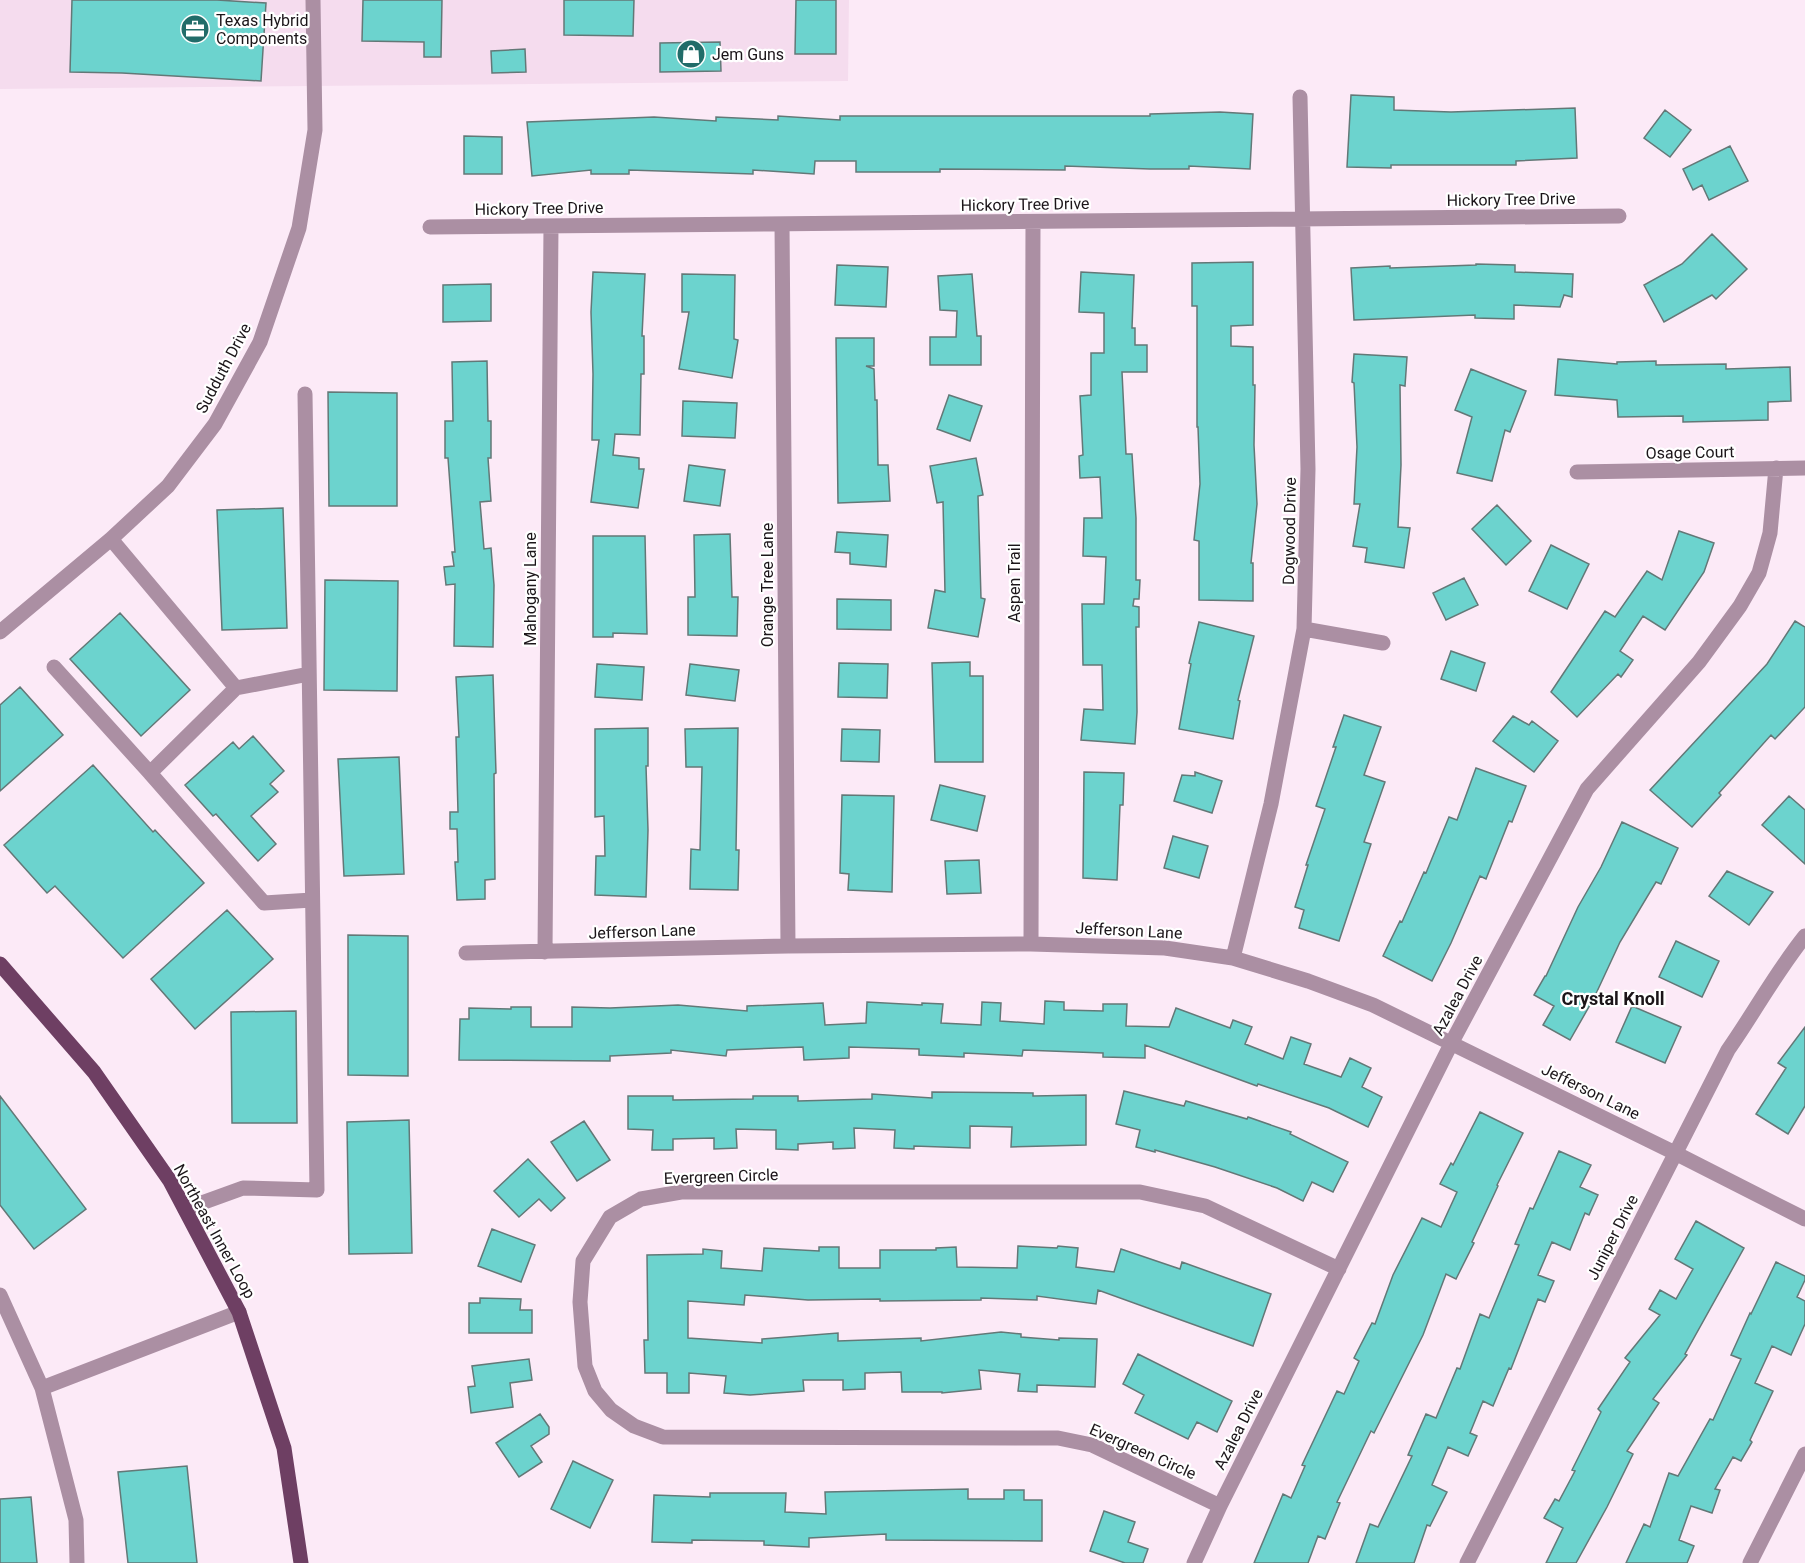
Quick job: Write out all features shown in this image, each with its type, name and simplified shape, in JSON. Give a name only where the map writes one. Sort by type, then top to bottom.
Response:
[{"type":"main road","name":"Northeast Inner Loop","points":[[0,964],[94,1072],[170,1181],[239,1312],[284,1449],[301,1563]]},
{"type":"street","name":"Sudduth Drive","points":[[0,632],[111,539],[168,486],[215,424],[260,342],[299,228],[315,130],[313,0]]},
{"type":"street","name":"Dogwood Drive","points":[[1233,958],[1271,804],[1304,629],[1308,469],[1300,97]]},
{"type":"street","name":"Hickory Tree Drive","points":[[430,227],[1619,216]]},
{"type":"street","name":"Aspen Trail","points":[[1031,944],[1033,222]]},
{"type":"street","name":"Orange Tree Lane","points":[[782,224],[788,946]]},
{"type":"street","name":"Mahogany Lane","points":[[544,952],[551,226]]},
{"type":"street","points":[[184,1209],[243,1188],[317,1190],[305,394]]},
{"type":"street","name":"Azalea Drive","points":[[1194,1563],[1220,1506],[1452,1042],[1587,789],[1699,662],[1740,606],[1759,573],[1770,533],[1776,468]]},
{"type":"street","name":"Osage Court","points":[[1576,472],[1805,468]]},
{"type":"street","points":[[111,539],[237,688]]},
{"type":"street","points":[[1304,629],[1383,643]]},
{"type":"street","points":[[54,667],[264,903],[312,900]]},
{"type":"street","points":[[150,773],[237,688],[309,674]]},
{"type":"street","name":"Juniper Drive","points":[[1467,1563],[1728,1050],[1772,981],[1805,936]]},
{"type":"street","name":"Jefferson Lane","points":[[466,953],[788,946],[1031,944],[1165,948],[1233,958],[1308,981],[1373,1005],[1452,1042],[1805,1219]]},
{"type":"street","name":"Evergreen Circle","points":[[1220,1506],[1092,1445],[1058,1438],[663,1437],[633,1426],[611,1410],[595,1391],[585,1366],[580,1302],[583,1261],[610,1217],[641,1199],[681,1192],[1140,1192],[1205,1206],[1339,1269]]},
{"type":"street","points":[[0,1295],[42,1388],[76,1520],[77,1563]]},
{"type":"street","points":[[42,1388],[239,1312]]},
{"type":"street","points":[[1750,1563],[1805,1454]]},
{"type":"shaded area","points":[[0,0],[849,0],[848,81],[0,89]]},
{"type":"building","points":[[72,0],[217,0],[266,3],[261,81],[70,72]]},
{"type":"building","points":[[363,0],[442,0],[441,57],[424,57],[424,42],[362,41]]},
{"type":"building","points":[[564,0],[634,0],[633,36],[564,35]]},
{"type":"building","points":[[796,0],[836,0],[836,54],[795,54]]},
{"type":"building","points":[[720,42],[721,71],[660,72],[660,43]]},
{"type":"building","points":[[525,49],[526,72],[492,73],[491,51]]},
{"type":"building","points":[[1351,95],[1394,97],[1394,110],[1451,112],[1575,108],[1577,158],[1516,161],[1516,165],[1347,167]]},
{"type":"building","points":[[1665,110],[1691,130],[1670,157],[1644,138]]},
{"type":"building","points":[[1220,112],[1253,114],[1250,169],[1189,166],[1189,169],[1150,169],[1065,166],[1065,170],[940,169],[940,172],[856,172],[856,161],[815,161],[814,174],[753,170],[753,174],[629,170],[629,174],[591,174],[591,170],[532,176],[527,122],[654,117],[716,121],[716,117],[778,120],[778,116],[840,120],[840,116],[1150,116],[1150,114]]},
{"type":"building","points":[[464,136],[502,137],[502,174],[464,174]]},
{"type":"building","points":[[1730,146],[1748,181],[1709,200],[1702,185],[1693,190],[1683,169]]},
{"type":"building","points":[[1712,234],[1747,269],[1716,299],[1712,295],[1664,322],[1644,285],[1682,264]]},
{"type":"building","points":[[1253,262],[1253,325],[1231,326],[1231,346],[1253,347],[1257,504],[1251,563],[1253,563],[1253,601],[1199,600],[1199,541],[1194,540],[1200,484],[1197,427],[1197,306],[1192,306],[1192,263]]},
{"type":"building","points":[[837,265],[888,267],[886,307],[835,305]]},
{"type":"building","points":[[1515,265],[1515,272],[1573,274],[1572,297],[1564,295],[1560,307],[1514,305],[1514,319],[1475,318],[1475,315],[1354,320],[1351,268]]},
{"type":"building","points":[[593,272],[645,274],[642,336],[644,336],[644,374],[641,374],[640,435],[615,434],[613,455],[639,458],[639,469],[644,469],[638,508],[591,502],[599,440],[592,440]]},
{"type":"building","points":[[1081,272],[1134,275],[1132,328],[1135,328],[1135,345],[1147,345],[1147,372],[1122,372],[1126,454],[1132,454],[1136,518],[1136,580],[1140,580],[1139,599],[1134,599],[1133,606],[1139,607],[1139,627],[1136,627],[1135,744],[1081,740],[1084,709],[1103,710],[1102,665],[1083,665],[1082,604],[1104,604],[1106,557],[1083,556],[1084,518],[1102,518],[1100,477],[1080,478],[1079,456],[1083,455],[1080,396],[1091,395],[1091,353],[1104,353],[1104,313],[1079,312]]},
{"type":"building","points":[[682,274],[735,275],[734,339],[738,340],[732,378],[679,369],[689,312],[682,312]]},
{"type":"building","points":[[972,274],[977,336],[981,336],[981,365],[930,365],[930,337],[956,337],[957,311],[940,310],[938,276]]},
{"type":"building","points":[[491,284],[491,321],[443,322],[443,285]]},
{"type":"building","points":[[836,338],[874,338],[874,366],[866,366],[874,369],[878,465],[888,465],[890,501],[838,503]]},
{"type":"building","points":[[1354,354],[1407,357],[1405,386],[1400,385],[1401,465],[1398,527],[1410,528],[1404,568],[1365,562],[1367,548],[1353,546],[1360,504],[1354,504],[1357,447],[1354,383],[1352,382]]},
{"type":"building","points":[[1558,359],[1617,364],[1617,362],[1656,361],[1656,365],[1726,364],[1726,369],[1790,367],[1791,401],[1768,402],[1768,420],[1683,422],[1683,416],[1618,417],[1617,400],[1555,395]]},
{"type":"building","points":[[487,361],[488,421],[491,421],[491,458],[488,458],[491,501],[480,502],[484,549],[491,548],[494,585],[493,647],[454,646],[455,584],[446,585],[444,567],[454,566],[452,552],[455,552],[448,458],[445,458],[445,421],[453,421],[452,362]]},
{"type":"building","points":[[1471,369],[1526,391],[1510,432],[1505,430],[1492,481],[1457,473],[1472,417],[1455,410]]},
{"type":"building","points":[[328,392],[397,393],[397,506],[329,506]]},
{"type":"building","points":[[949,395],[982,406],[970,441],[937,429]]},
{"type":"building","points":[[683,401],[737,403],[735,438],[682,436]]},
{"type":"building","points":[[976,458],[983,495],[978,496],[981,598],[985,599],[978,637],[928,628],[935,590],[945,592],[943,502],[937,503],[930,466]]},
{"type":"building","points":[[689,465],[725,470],[720,506],[684,501]]},
{"type":"building","points":[[1497,505],[1531,541],[1506,565],[1472,529]]},
{"type":"building","points":[[283,508],[287,628],[222,630],[217,510]]},
{"type":"building","points":[[1679,531],[1714,543],[1704,572],[1665,630],[1643,616],[1620,651],[1633,660],[1621,677],[1618,674],[1577,717],[1551,692],[1605,611],[1615,617],[1647,571],[1662,580]]},
{"type":"building","points":[[837,532],[888,535],[886,567],[850,564],[850,553],[835,552]]},
{"type":"building","points":[[730,534],[732,597],[738,597],[737,636],[688,635],[688,597],[695,597],[694,535]]},
{"type":"building","points":[[593,536],[645,536],[647,634],[613,633],[613,637],[593,637]]},
{"type":"building","points":[[1551,545],[1589,564],[1567,609],[1529,591]]},
{"type":"building","points":[[1464,578],[1478,605],[1446,620],[1433,593]]},
{"type":"building","points":[[325,580],[398,581],[397,691],[324,690]]},
{"type":"building","points":[[837,599],[891,600],[891,630],[837,629]]},
{"type":"building","points":[[120,613],[190,690],[141,736],[70,659]]},
{"type":"building","points":[[1795,621],[1805,627],[1805,707],[1775,739],[1771,735],[1692,827],[1650,790],[1767,664]]},
{"type":"building","points":[[1199,622],[1254,636],[1238,700],[1240,701],[1233,739],[1179,729],[1191,664],[1189,663]]},
{"type":"building","points":[[1451,651],[1485,663],[1476,691],[1441,679]]},
{"type":"building","points":[[970,662],[970,676],[983,676],[983,762],[935,762],[932,663]]},
{"type":"building","points":[[839,663],[888,664],[887,698],[838,697]]},
{"type":"building","points":[[597,664],[644,667],[642,700],[595,697]]},
{"type":"building","points":[[690,664],[739,670],[735,701],[686,695]]},
{"type":"building","points":[[493,675],[496,773],[494,774],[495,879],[485,880],[485,899],[457,900],[455,862],[458,862],[457,829],[450,829],[450,812],[458,812],[456,737],[459,737],[456,677]]},
{"type":"building","points":[[20,687],[63,735],[0,791],[0,705]]},
{"type":"building","points":[[1344,715],[1381,727],[1364,775],[1385,782],[1364,842],[1371,844],[1339,941],[1299,928],[1304,910],[1295,907],[1325,809],[1316,806]]},
{"type":"building","points":[[1513,716],[1529,725],[1532,721],[1558,741],[1534,772],[1493,741]]},
{"type":"building","points":[[648,728],[646,897],[595,895],[596,856],[605,856],[604,816],[595,817],[595,729]]},
{"type":"building","points":[[738,728],[736,850],[739,850],[738,890],[690,889],[691,849],[700,850],[702,767],[686,767],[685,729]]},
{"type":"building","points":[[842,729],[880,730],[879,762],[841,761]]},
{"type":"building","points":[[253,736],[284,771],[270,784],[278,792],[251,816],[276,844],[258,861],[216,814],[213,816],[185,785],[233,742],[239,749]]},
{"type":"building","points":[[399,757],[404,874],[344,876],[338,759]]},
{"type":"building","points":[[93,765],[153,832],[155,830],[204,883],[123,958],[55,886],[47,893],[4,845]]},
{"type":"building","points":[[1476,768],[1526,786],[1486,879],[1480,876],[1432,981],[1383,956],[1400,921],[1402,922],[1424,872],[1426,873],[1449,817],[1457,820]]},
{"type":"building","points":[[1084,772],[1124,773],[1123,805],[1120,805],[1117,880],[1083,878]]},
{"type":"building","points":[[1195,772],[1222,781],[1212,813],[1174,801],[1182,775],[1195,776]]},
{"type":"building","points":[[940,785],[985,796],[977,831],[931,820]]},
{"type":"building","points":[[842,795],[894,796],[892,892],[848,890],[849,874],[840,873]]},
{"type":"building","points":[[1789,796],[1805,810],[1805,864],[1762,825]]},
{"type":"building","points":[[1622,822],[1678,848],[1661,884],[1656,882],[1620,942],[1594,998],[1570,1040],[1543,1025],[1554,1006],[1534,995],[1546,976],[1578,907],[1601,867]]},
{"type":"building","points":[[1173,836],[1208,846],[1199,878],[1164,868]]},
{"type":"building","points":[[979,860],[981,893],[947,894],[945,861]]},
{"type":"building","points":[[1727,871],[1773,892],[1749,925],[1709,896]]},
{"type":"building","points":[[227,910],[273,959],[195,1029],[151,979]]},
{"type":"building","points":[[348,935],[408,936],[408,1076],[348,1075]]},
{"type":"building","points":[[1676,941],[1719,961],[1702,997],[1659,977]]},
{"type":"building","points":[[1045,1001],[1064,1002],[1064,1010],[1103,1011],[1103,1004],[1127,1004],[1126,1026],[1169,1027],[1176,1008],[1230,1028],[1233,1020],[1252,1027],[1245,1044],[1283,1059],[1291,1037],[1311,1044],[1304,1064],[1341,1077],[1350,1058],[1371,1068],[1362,1087],[1382,1097],[1368,1127],[1329,1108],[1258,1084],[1257,1086],[1145,1045],[1145,1058],[1103,1057],[1103,1053],[1023,1050],[1022,1056],[964,1053],[964,1057],[919,1055],[919,1049],[849,1047],[849,1058],[804,1060],[803,1047],[727,1050],[726,1056],[671,1050],[671,1053],[610,1056],[610,1061],[459,1060],[460,1019],[469,1019],[469,1008],[531,1007],[531,1027],[572,1027],[572,1007],[678,1005],[747,1011],[747,1006],[823,1003],[825,1025],[866,1023],[867,1002],[922,1005],[922,1003],[943,1004],[941,1023],[981,1025],[982,1002],[1001,1003],[1000,1021],[1044,1024]]},
{"type":"building","points":[[1632,1006],[1681,1027],[1665,1063],[1616,1042]]},
{"type":"building","points":[[296,1011],[297,1123],[232,1123],[231,1012]]},
{"type":"building","points":[[1805,1027],[1805,1106],[1788,1134],[1756,1114],[1786,1068],[1778,1063]]},
{"type":"building","points":[[1124,1091],[1184,1106],[1186,1101],[1247,1119],[1248,1117],[1291,1132],[1290,1134],[1348,1162],[1333,1192],[1312,1182],[1303,1201],[1277,1188],[1215,1167],[1136,1147],[1140,1130],[1116,1124]]},
{"type":"building","points":[[932,1092],[1033,1093],[1033,1096],[1086,1095],[1086,1145],[1011,1147],[1012,1127],[970,1126],[970,1148],[914,1146],[914,1149],[894,1148],[895,1130],[854,1128],[855,1148],[833,1149],[833,1142],[798,1144],[798,1150],[776,1149],[776,1130],[736,1129],[737,1148],[714,1149],[714,1138],[673,1139],[673,1150],[652,1150],[653,1130],[628,1129],[628,1096],[673,1096],[673,1100],[798,1096],[798,1101],[872,1099],[872,1094],[932,1098]]},
{"type":"building","points":[[0,1096],[86,1209],[34,1249],[0,1205]]},
{"type":"building","points":[[1480,1112],[1523,1133],[1497,1185],[1472,1242],[1474,1243],[1456,1279],[1446,1274],[1423,1335],[1374,1433],[1371,1431],[1337,1502],[1340,1503],[1325,1539],[1318,1536],[1308,1563],[1254,1563],[1283,1494],[1291,1498],[1305,1466],[1302,1465],[1337,1391],[1344,1394],[1359,1361],[1354,1358],[1372,1323],[1375,1324],[1393,1275],[1422,1218],[1441,1227],[1457,1192],[1440,1184],[1451,1163],[1453,1165]]},
{"type":"building","points":[[409,1120],[412,1253],[349,1254],[347,1122]]},
{"type":"building","points":[[584,1121],[610,1160],[577,1181],[551,1142]]},
{"type":"building","points":[[1559,1151],[1591,1165],[1580,1187],[1598,1195],[1589,1215],[1585,1213],[1570,1250],[1552,1242],[1538,1275],[1554,1281],[1545,1302],[1538,1299],[1511,1369],[1509,1368],[1493,1406],[1483,1401],[1470,1433],[1477,1436],[1468,1456],[1448,1447],[1432,1485],[1447,1492],[1430,1526],[1427,1525],[1414,1563],[1356,1563],[1370,1524],[1378,1527],[1412,1456],[1408,1455],[1426,1414],[1436,1418],[1457,1368],[1460,1369],[1480,1314],[1489,1318],[1519,1245],[1515,1244],[1530,1208],[1533,1209]]},
{"type":"building","points":[[528,1159],[565,1198],[551,1211],[539,1199],[519,1217],[494,1191]]},
{"type":"building","points":[[1696,1221],[1744,1248],[1685,1354],[1687,1355],[1653,1399],[1659,1403],[1627,1451],[1633,1454],[1576,1563],[1546,1563],[1563,1528],[1544,1518],[1555,1499],[1559,1501],[1575,1471],[1572,1470],[1601,1412],[1598,1409],[1630,1362],[1625,1358],[1660,1315],[1649,1309],[1660,1290],[1676,1299],[1693,1269],[1675,1259]]},
{"type":"building","points":[[492,1229],[535,1245],[521,1282],[478,1266]]},
{"type":"building","points":[[1018,1246],[1078,1248],[1076,1267],[1114,1272],[1121,1249],[1180,1269],[1182,1262],[1271,1294],[1253,1346],[1098,1290],[1096,1304],[1037,1296],[1037,1300],[981,1298],[981,1300],[880,1301],[880,1299],[808,1300],[745,1295],[744,1305],[688,1301],[688,1338],[762,1343],[762,1339],[838,1333],[838,1341],[921,1338],[921,1341],[1001,1332],[1021,1334],[1021,1337],[1059,1340],[1059,1338],[1097,1339],[1095,1387],[1037,1385],[1037,1392],[1018,1391],[1020,1374],[979,1370],[981,1389],[942,1393],[902,1392],[901,1372],[865,1373],[865,1389],[843,1390],[843,1380],[803,1380],[804,1391],[750,1395],[724,1393],[726,1376],[689,1373],[689,1393],[667,1393],[667,1373],[645,1373],[644,1340],[648,1340],[647,1255],[703,1254],[703,1249],[722,1251],[721,1268],[762,1271],[764,1248],[819,1251],[819,1247],[839,1247],[839,1268],[880,1268],[880,1250],[936,1250],[936,1248],[956,1247],[957,1267],[1017,1268]]},
{"type":"building","points":[[1776,1262],[1805,1276],[1797,1297],[1805,1301],[1805,1324],[1791,1355],[1772,1346],[1755,1383],[1773,1391],[1750,1440],[1752,1442],[1741,1461],[1733,1457],[1715,1489],[1720,1490],[1712,1513],[1691,1506],[1679,1540],[1694,1546],[1687,1563],[1626,1563],[1644,1524],[1650,1527],[1669,1473],[1678,1476],[1710,1419],[1713,1420],[1741,1359],[1731,1355]]},
{"type":"building","points":[[480,1298],[521,1299],[520,1310],[532,1310],[532,1333],[469,1333],[469,1303],[480,1303]]},
{"type":"building","points":[[1138,1354],[1232,1401],[1217,1432],[1197,1422],[1188,1439],[1135,1413],[1144,1395],[1123,1384]]},
{"type":"building","points":[[529,1359],[532,1380],[510,1383],[513,1407],[471,1413],[468,1387],[475,1386],[472,1366]]},
{"type":"building","points":[[540,1414],[549,1427],[549,1434],[531,1446],[542,1462],[519,1477],[496,1443]]},
{"type":"building","points":[[573,1461],[613,1480],[590,1528],[551,1509]]},
{"type":"building","points":[[187,1466],[197,1563],[128,1563],[118,1472]]},
{"type":"building","points":[[968,1489],[968,1499],[1004,1499],[1004,1490],[1024,1490],[1024,1500],[1042,1500],[1042,1541],[886,1540],[886,1534],[809,1538],[809,1547],[764,1545],[764,1541],[652,1542],[654,1495],[710,1497],[710,1493],[786,1493],[785,1512],[826,1514],[825,1492]]},
{"type":"building","points":[[31,1497],[37,1563],[0,1563],[0,1499]]},
{"type":"building","points":[[1104,1511],[1135,1522],[1128,1542],[1148,1549],[1143,1563],[1125,1563],[1090,1551]]},
{"type":"place","name":"Texas Hybrid Components","points":[[195,29]]},
{"type":"place","name":"Jem Guns","points":[[691,54]]},
{"type":"district","name":"Crystal Knoll","points":[[1613,999]]}]
